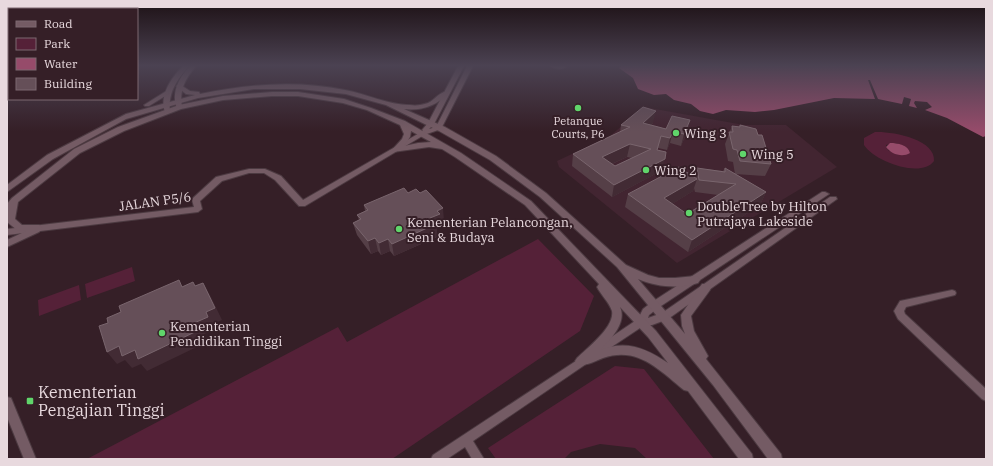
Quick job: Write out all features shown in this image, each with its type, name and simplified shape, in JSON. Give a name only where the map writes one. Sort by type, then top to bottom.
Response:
[{"type":"street","points":[[167,107],[168,92],[170,88]]},
{"type":"street","points":[[178,104],[179,88]]},
{"type":"street","points":[[181,88],[188,93],[193,94],[254,88]]},
{"type":"street","points":[[312,88],[346,92],[408,108],[429,105],[446,93]]},
{"type":"street","points":[[422,134],[431,124],[449,88]]},
{"type":"street","points":[[422,134],[439,128],[459,88]]},
{"type":"street","points":[[124,117],[167,107],[220,91]]},
{"type":"street","points":[[7,189],[50,157],[168,92]]},
{"type":"street","points":[[178,104],[223,98],[272,94],[298,94],[344,101],[369,109],[402,123],[458,155],[528,204],[578,255],[640,322],[698,392],[747,459]]},
{"type":"street","points":[[386,103],[439,128],[493,158],[543,195],[620,265],[717,380],[776,459]]},
{"type":"street","points":[[7,210],[15,200],[77,151],[167,107]]},
{"type":"street","points":[[396,150],[406,140],[408,134],[407,128],[402,123]]},
{"type":"street","name":"JALAN P5/6","points":[[7,232],[198,209],[196,200],[220,179],[249,171],[265,171],[278,178],[302,204],[422,134]]},
{"type":"street","points":[[396,150],[429,144],[458,155]]},
{"type":"street","points":[[436,459],[640,322],[646,312],[655,305],[825,194]]},
{"type":"street","points":[[640,322],[652,321],[664,316],[833,199]]},
{"type":"street","points":[[15,200],[10,220],[20,228],[39,228]]},
{"type":"street","points":[[7,244],[39,228]]},
{"type":"street","points":[[578,255],[610,299],[617,311],[618,320],[614,327],[582,362]]},
{"type":"street","points":[[620,265],[651,281],[664,283],[695,280]]},
{"type":"street","points":[[706,287],[689,311],[686,320],[691,335],[717,380]]},
{"type":"street","points":[[952,293],[903,304],[899,311],[901,316],[986,396]]},
{"type":"street","points":[[582,362],[616,350],[634,352],[649,357],[698,392]]},
{"type":"street","points":[[7,402],[30,459]]},
{"type":"street","points":[[466,439],[478,459]]},
{"type":"shaded area","name":"DoubleTree by Hilton Putrajaya Lakeside","points":[[644,107],[744,125],[786,125],[837,167],[677,263],[559,167],[557,161],[610,136]]},
{"type":"green space","points":[[875,132],[882,132],[911,138],[928,147],[933,153],[934,161],[928,166],[919,168],[898,166],[877,157],[869,151],[864,145],[864,138]],"holes":[[[896,143],[904,146],[910,153],[889,151],[886,147],[886,145]]]},
{"type":"green space","points":[[538,239],[594,296],[580,331],[392,459],[87,459],[338,327],[347,342]]},
{"type":"green space","points":[[132,267],[135,281],[87,298],[85,284]]},
{"type":"green space","points":[[79,285],[81,300],[39,316],[38,300]]},
{"type":"green space","points":[[615,366],[644,369],[714,459],[647,459],[635,448],[600,444],[571,452],[564,459],[496,459],[488,448]]},
{"type":"water","points":[[637,88],[871,88],[875,99],[834,98],[774,110],[755,112],[726,110],[713,114],[700,111],[691,104],[674,100],[666,94],[654,95]]},
{"type":"water","points":[[873,88],[986,88],[986,136],[983,137],[947,118],[925,110],[932,107],[927,102],[915,101],[914,103],[917,108],[909,106],[911,99],[904,97],[902,104],[878,99]]},
{"type":"water","points":[[890,143],[905,146],[910,153],[900,155],[894,153],[886,147]]},
{"type":"building","points":[[643,107],[656,111],[643,123],[666,129],[672,116],[690,120],[684,134],[673,131],[670,138],[661,136],[657,150],[666,152],[665,159],[614,185],[573,154],[630,127],[621,125]],"holes":[[[630,144],[651,149],[615,166],[602,157]]]},
{"type":"building","points":[[740,125],[756,129],[758,135],[762,135],[771,164],[740,161],[737,150],[733,149],[729,132],[733,132],[732,126],[740,127]]},
{"type":"building","points":[[679,167],[697,179],[664,198],[687,214],[736,184],[699,180],[697,168],[725,172],[725,168],[766,192],[692,240],[628,194]]},
{"type":"building","name":"Kementerian Pelancongan, Seni & Budaya","points":[[404,188],[408,193],[416,189],[420,193],[426,190],[443,208],[437,211],[440,214],[430,218],[436,224],[392,244],[388,239],[379,243],[375,238],[368,241],[353,223],[361,219],[357,215],[368,210],[364,205]]},
{"type":"building","name":"Kementerian Pendidikan Tinggi","points":[[179,280],[182,287],[193,282],[195,286],[203,283],[215,308],[206,312],[208,317],[194,323],[197,331],[138,359],[135,350],[122,356],[119,346],[107,352],[99,326],[108,323],[107,318],[121,312],[119,306]]},
{"type":"place","name":"Petanque Courts, P6","points":[[578,108]]},
{"type":"place","name":"Wing 3","points":[[676,133]]},
{"type":"place","name":"Wing 5","points":[[743,154]]},
{"type":"place","name":"Wing 2","points":[[646,170]]},
{"type":"place","name":"DoubleTree by Hilton Putrajaya Lakeside","points":[[689,213]]},
{"type":"place","name":"Kementerian Pelancongan, Seni & Budaya","points":[[399,229]]},
{"type":"place","name":"Kementerian Pendidikan Tinggi","points":[[162,333]]},
{"type":"place","name":"Kementerian Pengajian Tinggi","points":[[30,401]]}]
